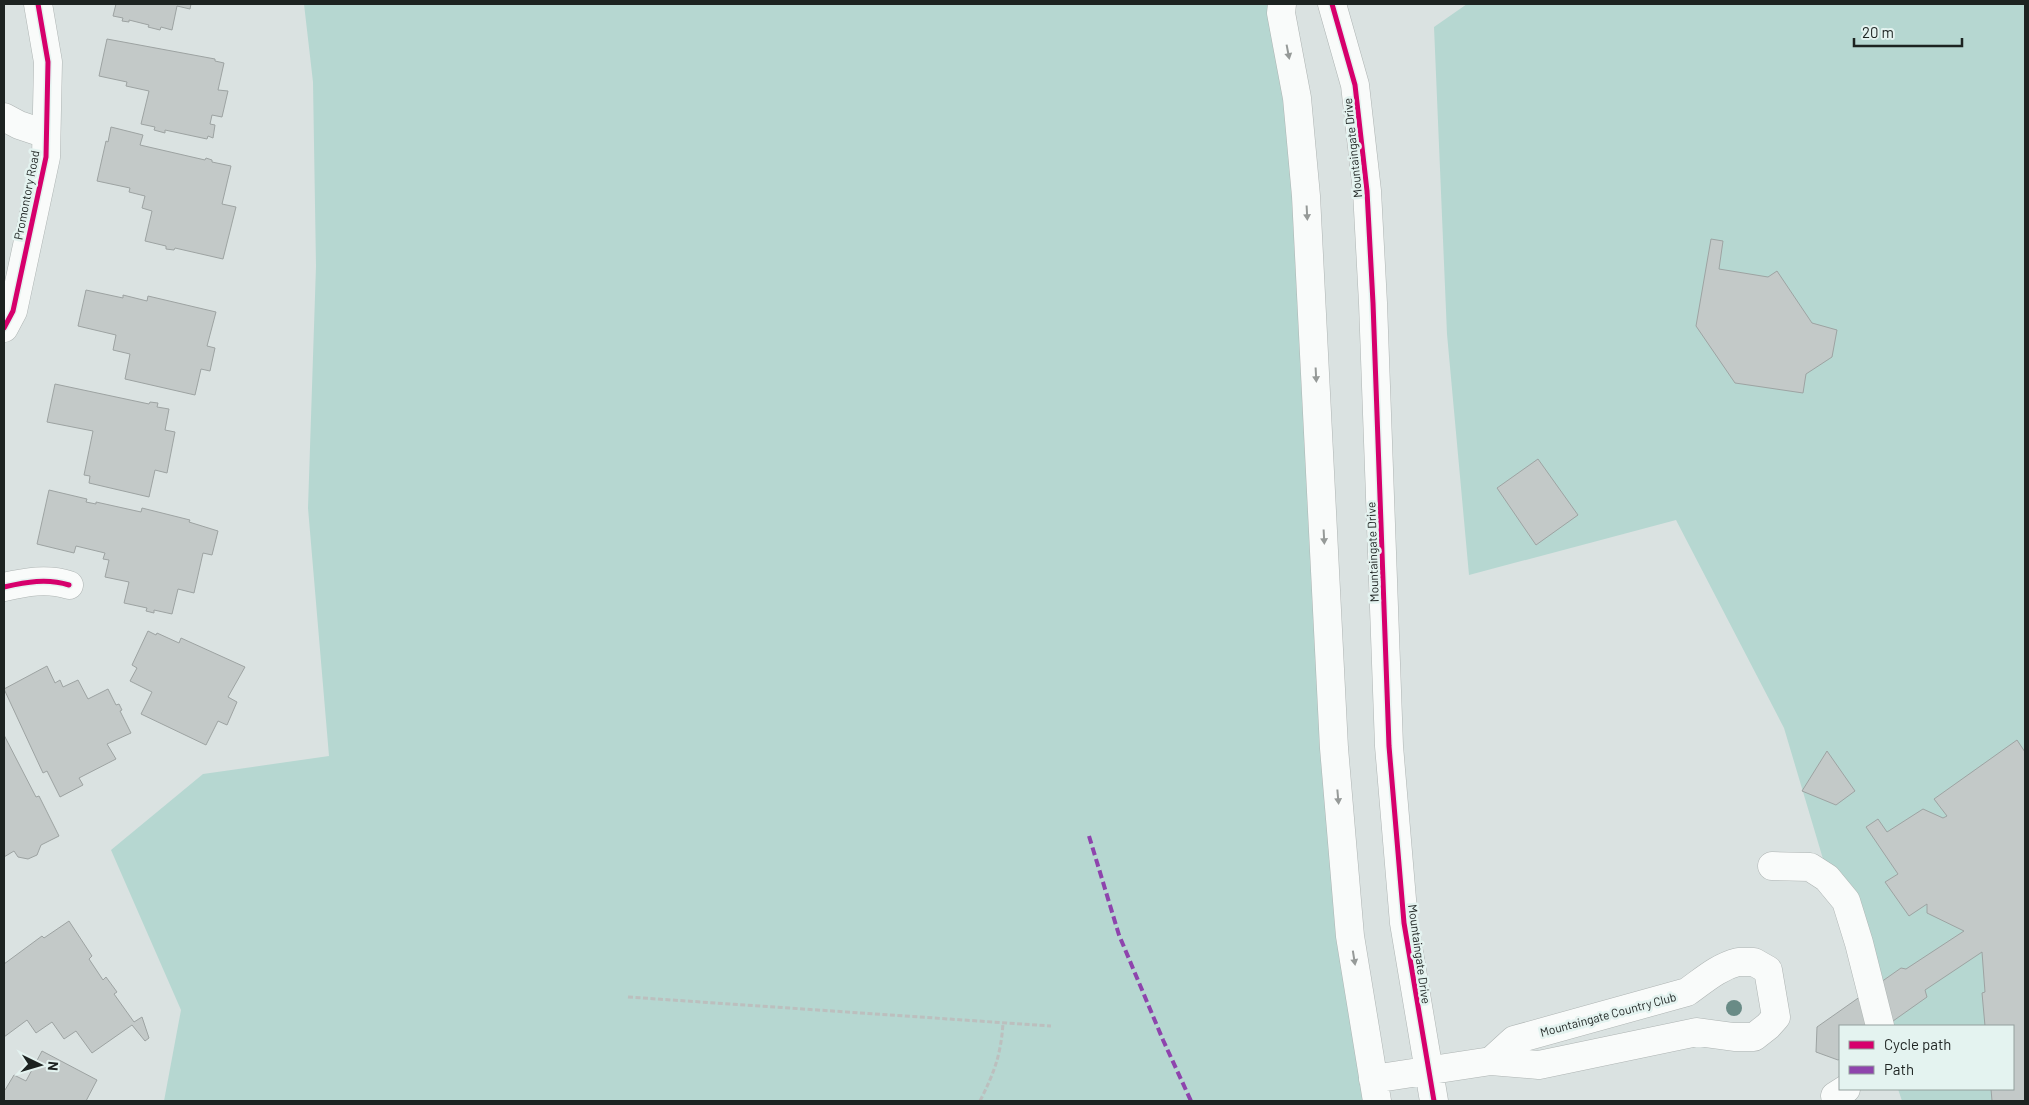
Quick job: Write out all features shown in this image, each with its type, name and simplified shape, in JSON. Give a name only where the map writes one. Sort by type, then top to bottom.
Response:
[{"type":"street","name":"Promontory Road","points":[[4,328],[13,311],[46,157],[48,62],[38,4]]},
{"type":"street","points":[[1282,4],[1281,13],[1297,98],[1306,196],[1336,778],[1350,936],[1375,1090]]},
{"type":"street","name":"Mountaingate Drive","points":[[1332,4],[1356,85],[1366,191],[1373,303],[1389,746],[1404,923],[1427,1071],[1434,1101]]},
{"type":"street","points":[[4,117],[19,125],[46,134]]},
{"type":"street","points":[[4,587],[32,581],[57,581],[70,585]]},
{"type":"street","points":[[1772,866],[1810,867],[1827,878],[1846,901],[1859,943],[1880,1025]]},
{"type":"street","name":"Mountaingate Country Club","points":[[1375,1090],[1427,1071],[1491,1061],[1538,1066],[1697,1032],[1734,1037],[1754,1037],[1776,1017],[1768,970],[1754,962],[1738,962],[1727,965],[1687,992],[1514,1040],[1491,1061]]},
{"type":"path","points":[[628,997],[1051,1026]]},
{"type":"path","points":[[980,1101],[992,1077],[1002,1048],[1004,1023]]},
{"type":"green space","points":[[304,4],[1266,4],[1281,13],[1334,748],[1377,1101],[164,1101],[181,1010],[111,850],[203,774],[329,756],[308,508],[316,266],[313,82]]},
{"type":"green space","points":[[1467,4],[2025,4],[2025,1101],[1902,1101],[1898,1090],[2014,1090],[2014,1025],[1877,1025],[1840,916],[1784,728],[1676,520],[1469,575],[1447,334],[1434,27]]},
{"type":"building","points":[[116,4],[191,4],[190,9],[177,6],[172,30],[161,27],[160,30],[129,20],[129,22],[122,21],[123,18],[113,16]]},
{"type":"building","points":[[107,39],[215,59],[215,61],[224,63],[218,90],[228,91],[222,117],[212,115],[210,124],[215,125],[213,138],[208,136],[207,139],[165,130],[165,133],[154,130],[155,127],[141,124],[149,91],[126,86],[127,82],[99,76]]},
{"type":"building","points":[[111,127],[143,135],[140,145],[205,160],[206,158],[212,160],[212,162],[231,166],[222,204],[236,207],[223,259],[175,248],[174,250],[166,249],[166,246],[145,241],[152,211],[142,208],[145,196],[129,192],[130,188],[97,181]]},
{"type":"building","points":[[1711,239],[1723,241],[1719,269],[1768,277],[1777,271],[1812,323],[1837,330],[1832,357],[1806,374],[1803,393],[1735,383],[1696,326]]},
{"type":"building","points":[[86,290],[123,298],[123,295],[147,301],[148,296],[216,312],[207,346],[215,348],[210,371],[201,369],[195,395],[125,379],[130,354],[113,350],[116,335],[78,326]]},
{"type":"building","points":[[55,384],[149,404],[150,402],[158,403],[157,407],[169,409],[165,430],[175,432],[167,473],[155,470],[149,497],[89,483],[90,476],[84,475],[93,431],[47,422]]},
{"type":"building","points":[[1538,459],[1578,515],[1536,545],[1497,488]]},
{"type":"building","points":[[49,490],[87,499],[86,502],[96,504],[96,502],[141,512],[142,508],[190,520],[189,522],[218,531],[212,555],[203,553],[194,593],[178,589],[172,614],[154,610],[154,613],[146,611],[147,608],[124,603],[129,582],[105,577],[109,560],[103,559],[105,553],[76,546],[74,553],[37,544]]},
{"type":"building","points":[[148,631],[179,643],[181,638],[245,667],[228,697],[237,702],[227,725],[218,721],[206,745],[141,714],[152,692],[130,681],[137,668],[132,665]]},
{"type":"building","points":[[47,666],[55,683],[60,680],[63,687],[78,680],[88,699],[108,689],[116,705],[119,704],[122,710],[120,711],[131,733],[107,744],[116,759],[79,778],[83,785],[60,797],[47,771],[43,773],[4,689]]},
{"type":"building","points":[[4,735],[36,797],[39,796],[59,836],[41,845],[37,855],[28,859],[18,857],[14,851],[4,857]]},
{"type":"building","points":[[2017,740],[2025,752],[2025,1101],[1992,1101],[1991,1090],[2014,1090],[2014,1025],[1985,1025],[1982,993],[1985,992],[1982,952],[1925,990],[1927,997],[1887,1025],[1839,1025],[1839,1060],[1816,1052],[1817,1027],[1901,968],[1906,969],[1964,931],[1927,913],[1927,904],[1909,916],[1885,882],[1898,874],[1866,827],[1878,819],[1887,832],[1923,809],[1943,818],[1947,816],[1934,799]]},
{"type":"building","points":[[1827,751],[1855,791],[1836,805],[1802,791]]},
{"type":"building","points":[[69,921],[92,956],[89,959],[103,980],[106,977],[117,992],[114,994],[134,1022],[142,1017],[149,1038],[145,1041],[132,1025],[92,1053],[76,1031],[64,1039],[52,1022],[36,1033],[27,1020],[4,1037],[4,964],[42,936],[44,938]]},
{"type":"building","points":[[42,1051],[97,1080],[86,1101],[4,1101],[4,1090],[14,1075],[26,1081]]},
{"type":"marked path","points":[[1089,836],[1119,935],[1191,1101]]},
{"type":"cycle path","points":[[4,328],[13,311],[46,157],[48,62],[38,4]]},
{"type":"cycle path","points":[[1332,4],[1355,85],[1367,191],[1373,303],[1389,746],[1404,923],[1434,1101]]},
{"type":"cycle path","points":[[4,587],[45,581],[69,585]]}]
